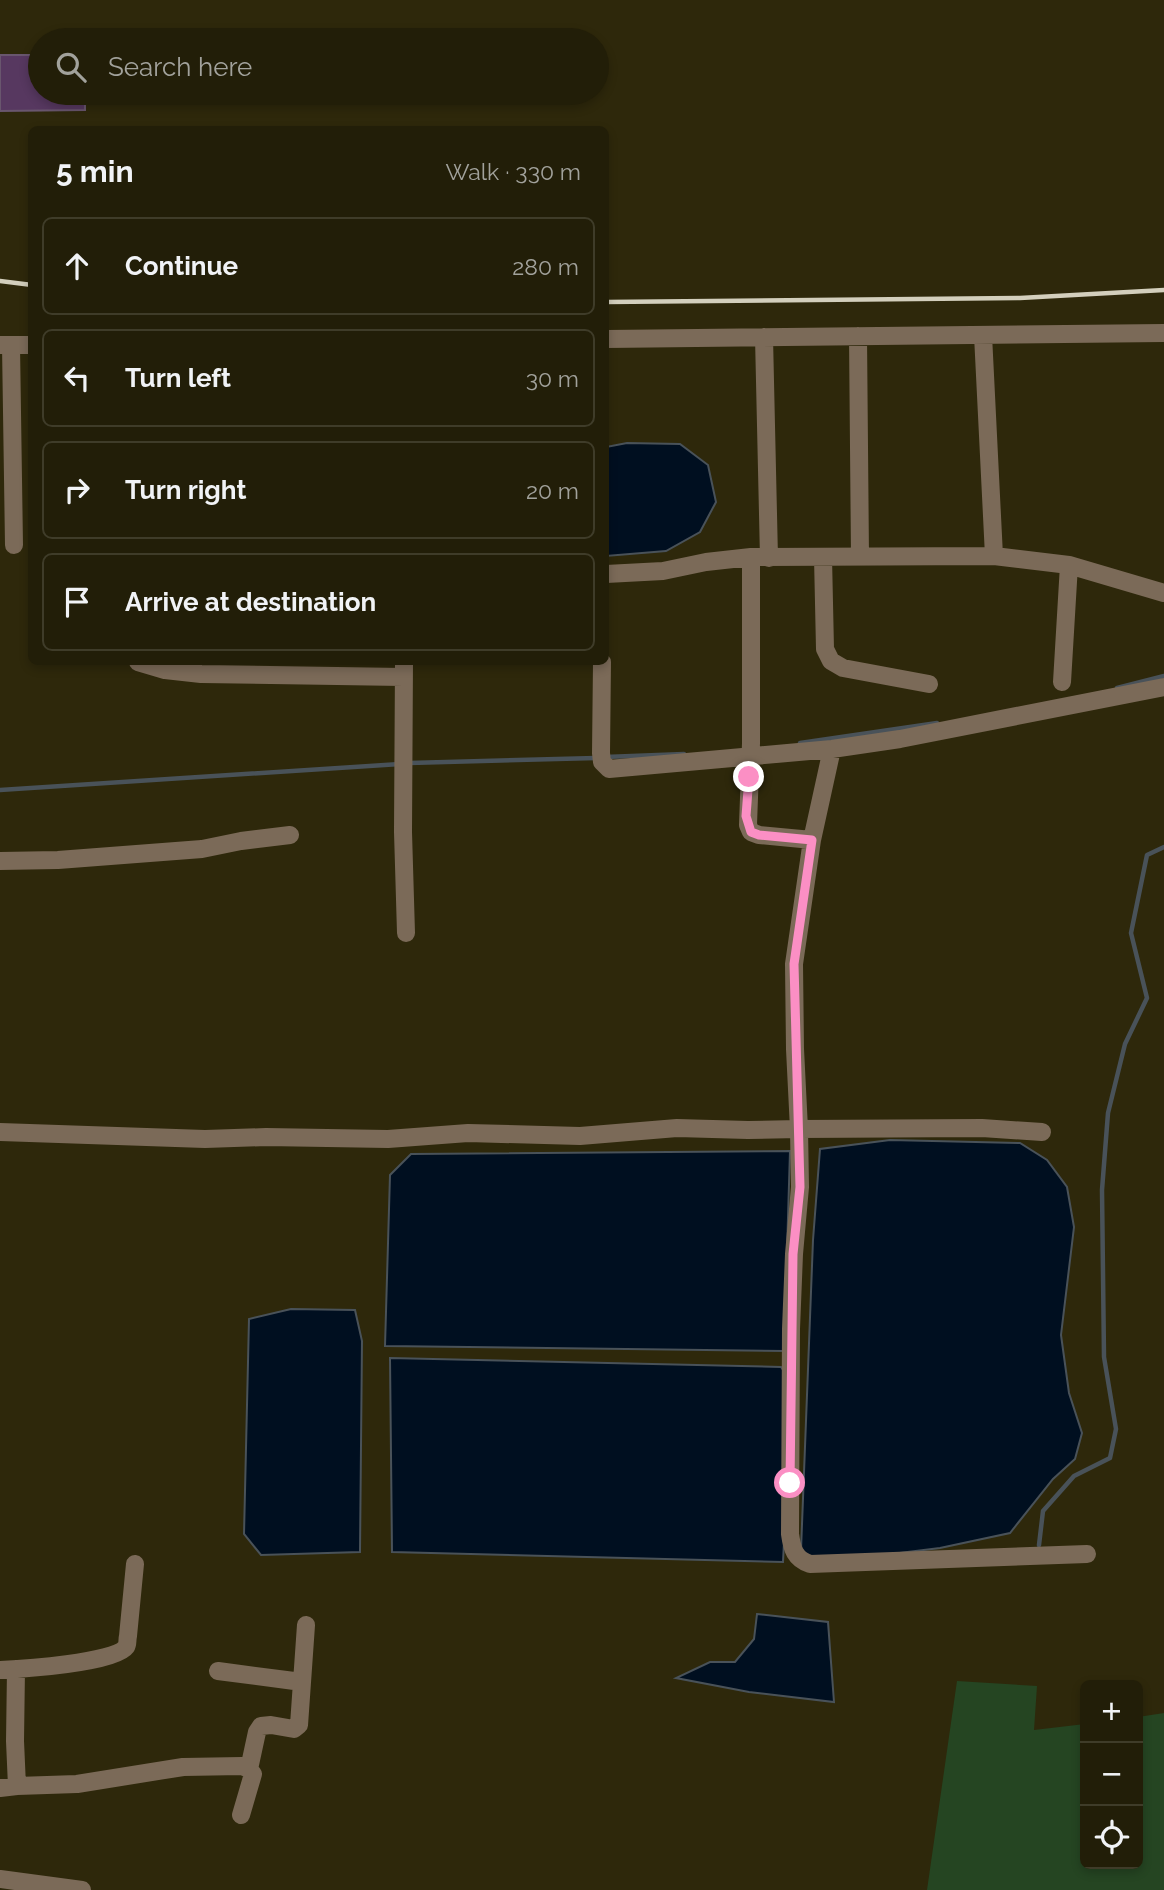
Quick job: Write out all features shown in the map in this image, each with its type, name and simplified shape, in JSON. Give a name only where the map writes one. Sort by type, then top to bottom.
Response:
[{"type":"street","points":[[609,339],[1164,333]]},
{"type":"street","points":[[983,335],[994,556]]},
{"type":"street","points":[[858,336],[860,558]]},
{"type":"street","points":[[764,337],[760,557],[746,816],[751,832],[759,835],[812,840]]},
{"type":"street","points":[[15,545],[6,345],[28,345]]},
{"type":"street","points":[[609,574],[663,571],[706,562],[760,557],[994,556],[1069,565],[1164,593]]},
{"type":"street","points":[[823,557],[825,649],[831,661],[842,668],[929,684]]},
{"type":"street","points":[[1062,682],[1069,565]]},
{"type":"street","points":[[148,665],[201,674],[403,669],[406,933]]},
{"type":"street","points":[[602,665],[601,758],[606,768],[613,769],[751,752],[832,750],[1164,687]]},
{"type":"street","points":[[832,750],[812,840],[794,964],[800,1187],[793,1254],[791,1329],[790,1534],[794,1554],[810,1564],[1087,1554]]},
{"type":"street","points":[[0,861],[58,860],[202,849],[290,835]]},
{"type":"street","points":[[0,1132],[205,1139],[388,1139],[468,1133],[580,1136],[677,1128],[982,1128],[1042,1132]]},
{"type":"street","points":[[135,1563],[126,1647],[117,1654],[100,1660],[8,1670],[15,1741],[9,1787],[77,1784],[183,1767],[242,1766],[253,1774],[241,1815]]},
{"type":"street","points":[[249,1769],[257,1732],[261,1726],[294,1729],[299,1725],[306,1625]]},
{"type":"street","points":[[218,1671],[302,1682]]},
{"type":"street","points":[[0,1879],[82,1890]]},
{"type":"green space","points":[[957,1681],[1037,1686],[1034,1730],[1080,1725],[1080,1869],[1143,1869],[1143,1716],[1164,1713],[1164,1890],[927,1890]]},
{"type":"water","points":[[627,443],[680,444],[708,465],[716,502],[700,532],[666,551],[609,556],[609,446]]},
{"type":"water","points":[[890,1140],[1020,1143],[1047,1160],[1067,1187],[1074,1227],[1061,1335],[1069,1393],[1082,1433],[1075,1459],[1053,1479],[1010,1533],[940,1548],[818,1563],[801,1550],[813,1240],[820,1149]]},
{"type":"water","points":[[790,1151],[784,1351],[385,1346],[390,1175],[411,1154]]},
{"type":"water","points":[[291,1309],[355,1310],[362,1341],[360,1552],[261,1555],[244,1534],[249,1319]]},
{"type":"water","points":[[390,1358],[781,1367],[792,1383],[783,1562],[392,1552]]},
{"type":"water","points":[[757,1614],[828,1622],[834,1702],[749,1692],[676,1678],[710,1662],[735,1662],[754,1639]]},
{"type":"building","points":[[0,55],[28,55],[28,105],[85,105],[85,110],[0,111]]},
{"type":"waterway","points":[[1117,688],[1164,676]]},
{"type":"waterway","points":[[800,743],[937,723]]},
{"type":"waterway","points":[[605,757],[684,754]]},
{"type":"waterway","points":[[409,763],[596,758]]},
{"type":"waterway","points":[[0,790],[400,764]]},
{"type":"waterway","points":[[1039,1545],[1043,1511],[1074,1476],[1110,1458],[1116,1429],[1104,1357],[1102,1190],[1108,1113],[1125,1044],[1147,998],[1131,933],[1147,855],[1164,847]]},
{"type":"railway","points":[[0,281],[28,284]]},
{"type":"railway","points":[[609,302],[1020,298],[1164,290]]},
{"type":"route","points":[[749,777],[746,816],[751,832],[812,840],[794,964],[800,1187],[793,1254],[790,1483]]}]
